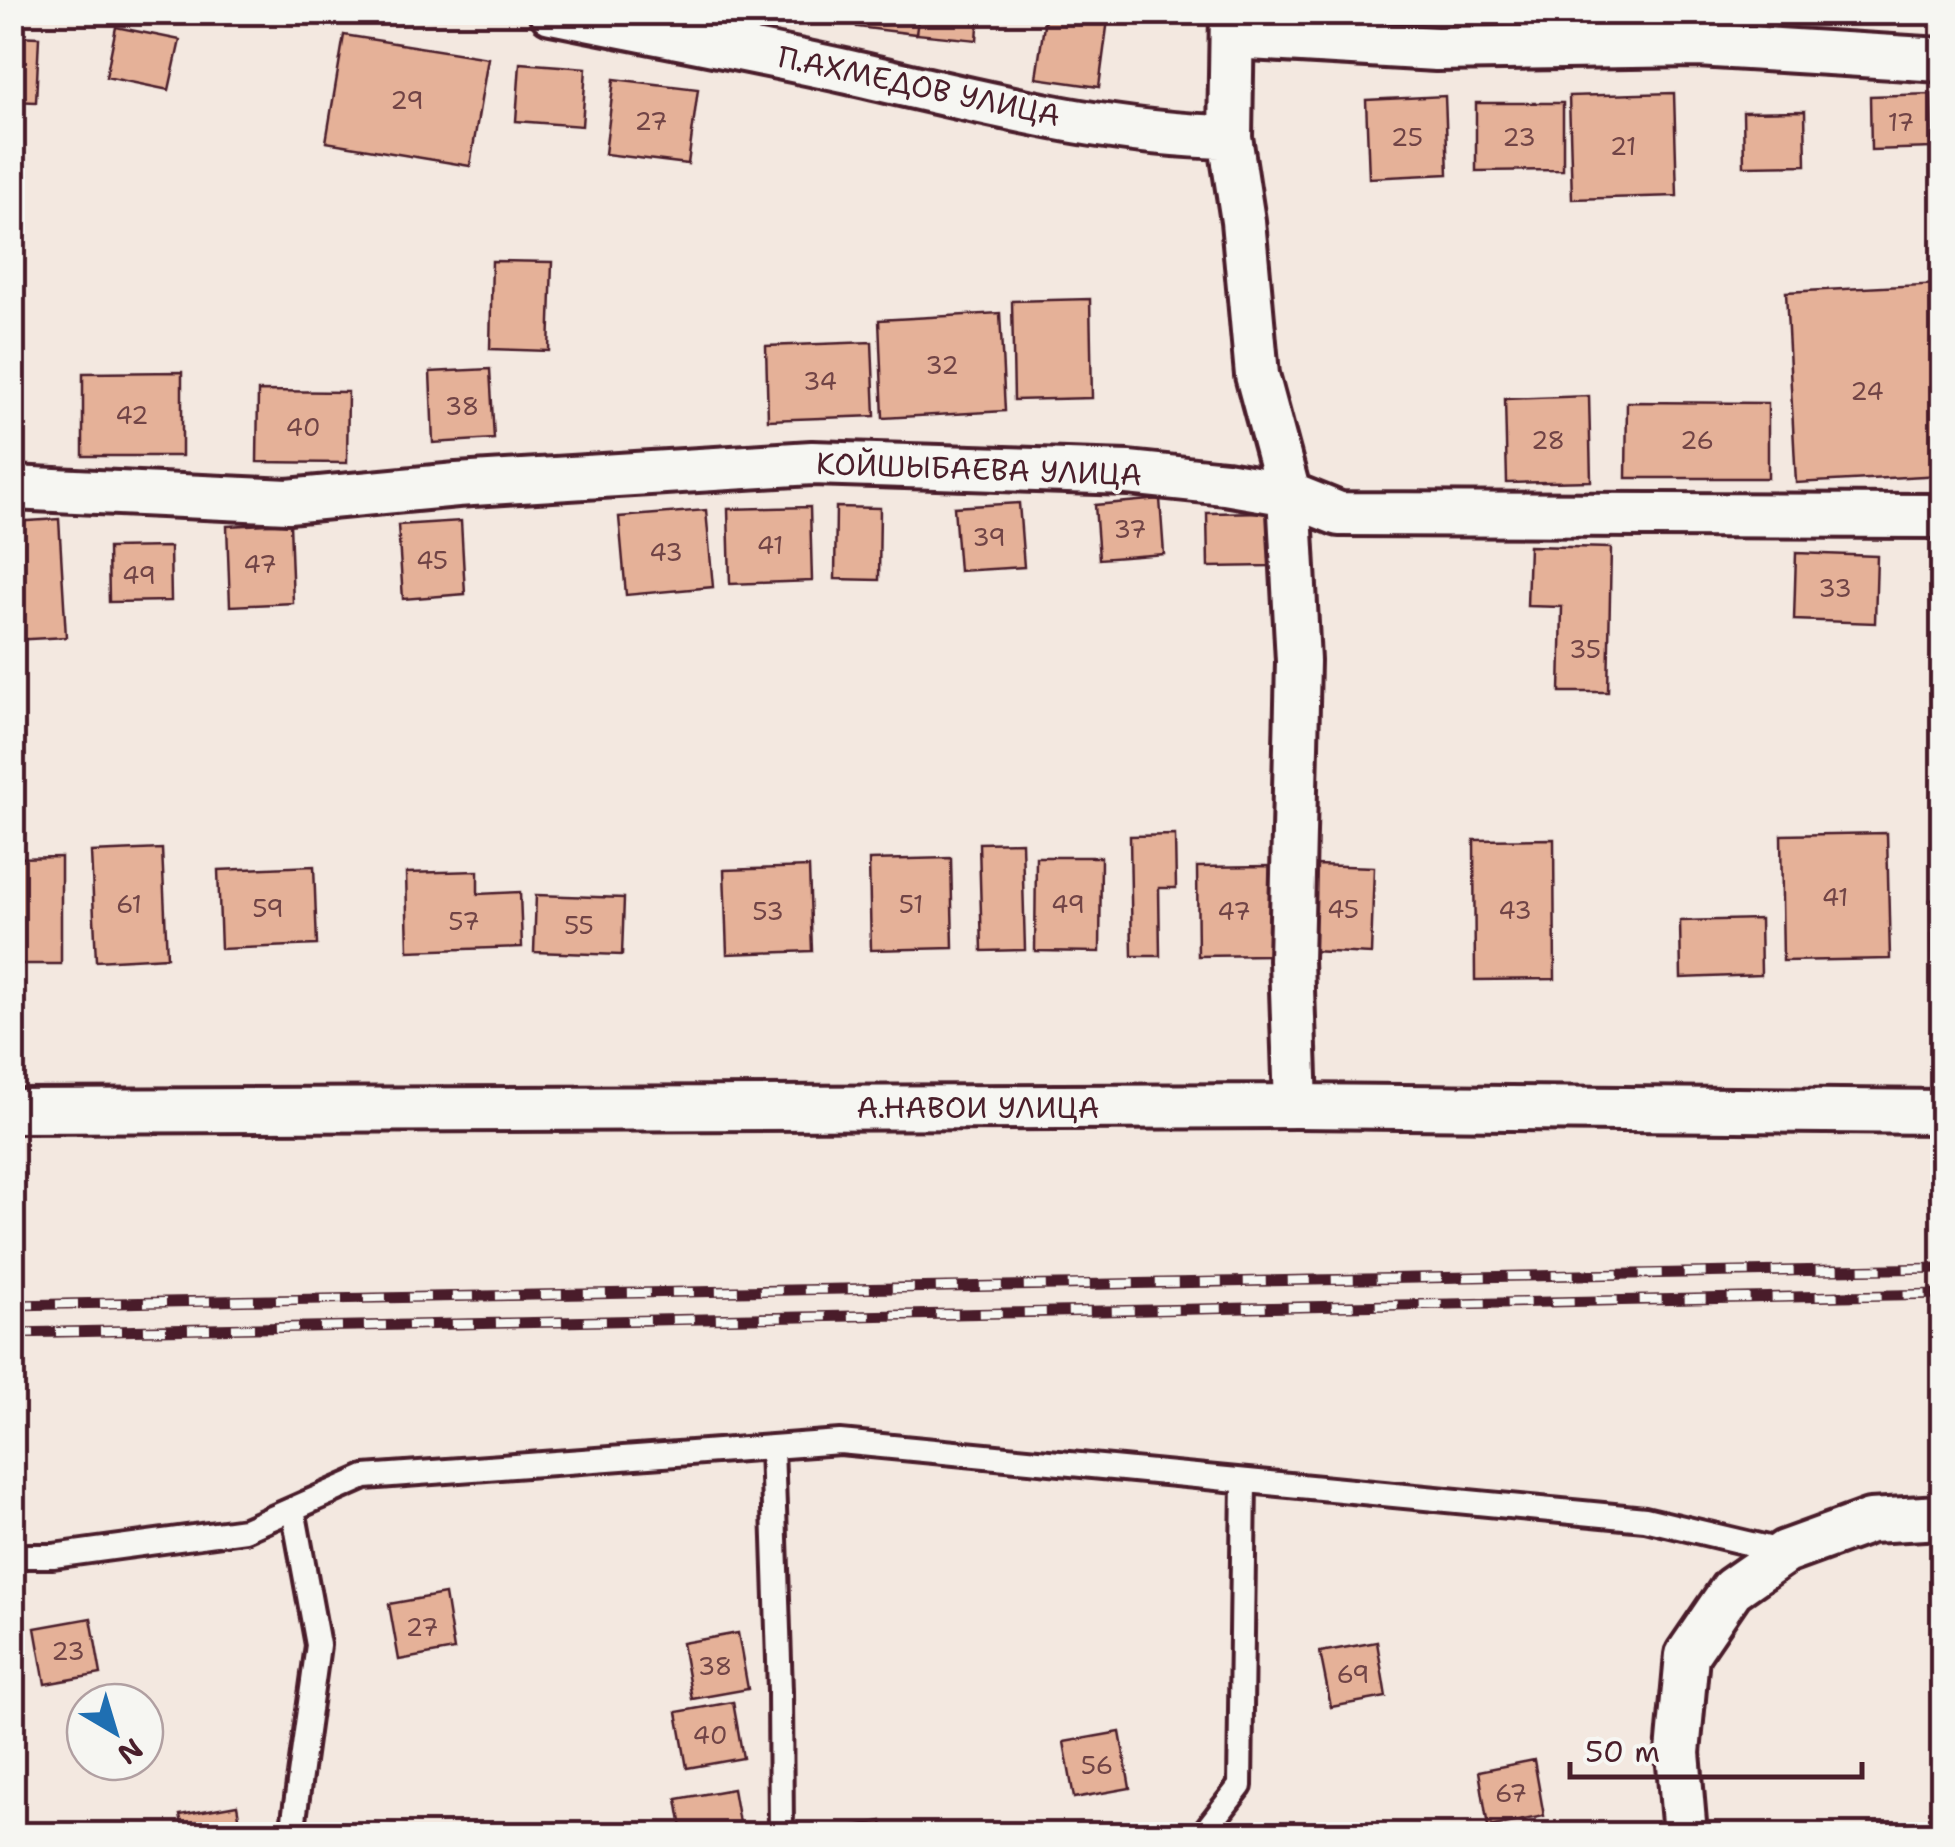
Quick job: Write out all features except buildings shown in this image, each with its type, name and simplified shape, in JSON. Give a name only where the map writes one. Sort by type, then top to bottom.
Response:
[{"type":"street","name":"П.АХМЕДОВ УЛИЦА","points":[[551,12],[788,58],[997,106],[1173,136],[1230,137]]},
{"type":"street","points":[[1296,1106],[1292,942],[1298,661],[1289,494],[1257,375],[1243,221],[1230,137],[1232,25],[1436,49],[1698,45],[1942,60]]},
{"type":"street","name":"КОЙШЫБАЕВА УЛИЦА","points":[[12,488],[288,501],[457,485],[812,462],[1128,473],[1225,482],[1289,494],[1338,514],[1942,516]]},
{"type":"street","name":"А.НАВОИ УЛИЦА","points":[[12,1111],[1296,1106],[1942,1112]]},
{"type":"street","points":[[1685,1834],[1678,1753],[1687,1656],[1732,1589],[1785,1552],[1870,1521],[1942,1517]]},
{"type":"lane","points":[[12,1556],[53,1556],[246,1530],[365,1477],[840,1442],[1645,1519],[1785,1552]]},
{"type":"lane","points":[[772,1447],[781,1834]]},
{"type":"lane","points":[[1202,1834],[1240,1786],[1244,1481]]},
{"type":"lane","points":[[292,1509],[318,1645],[292,1834]]},
{"type":"railway","points":[[12,1305],[1942,1268]]},
{"type":"railway","points":[[12,1333],[1942,1294]]}]
